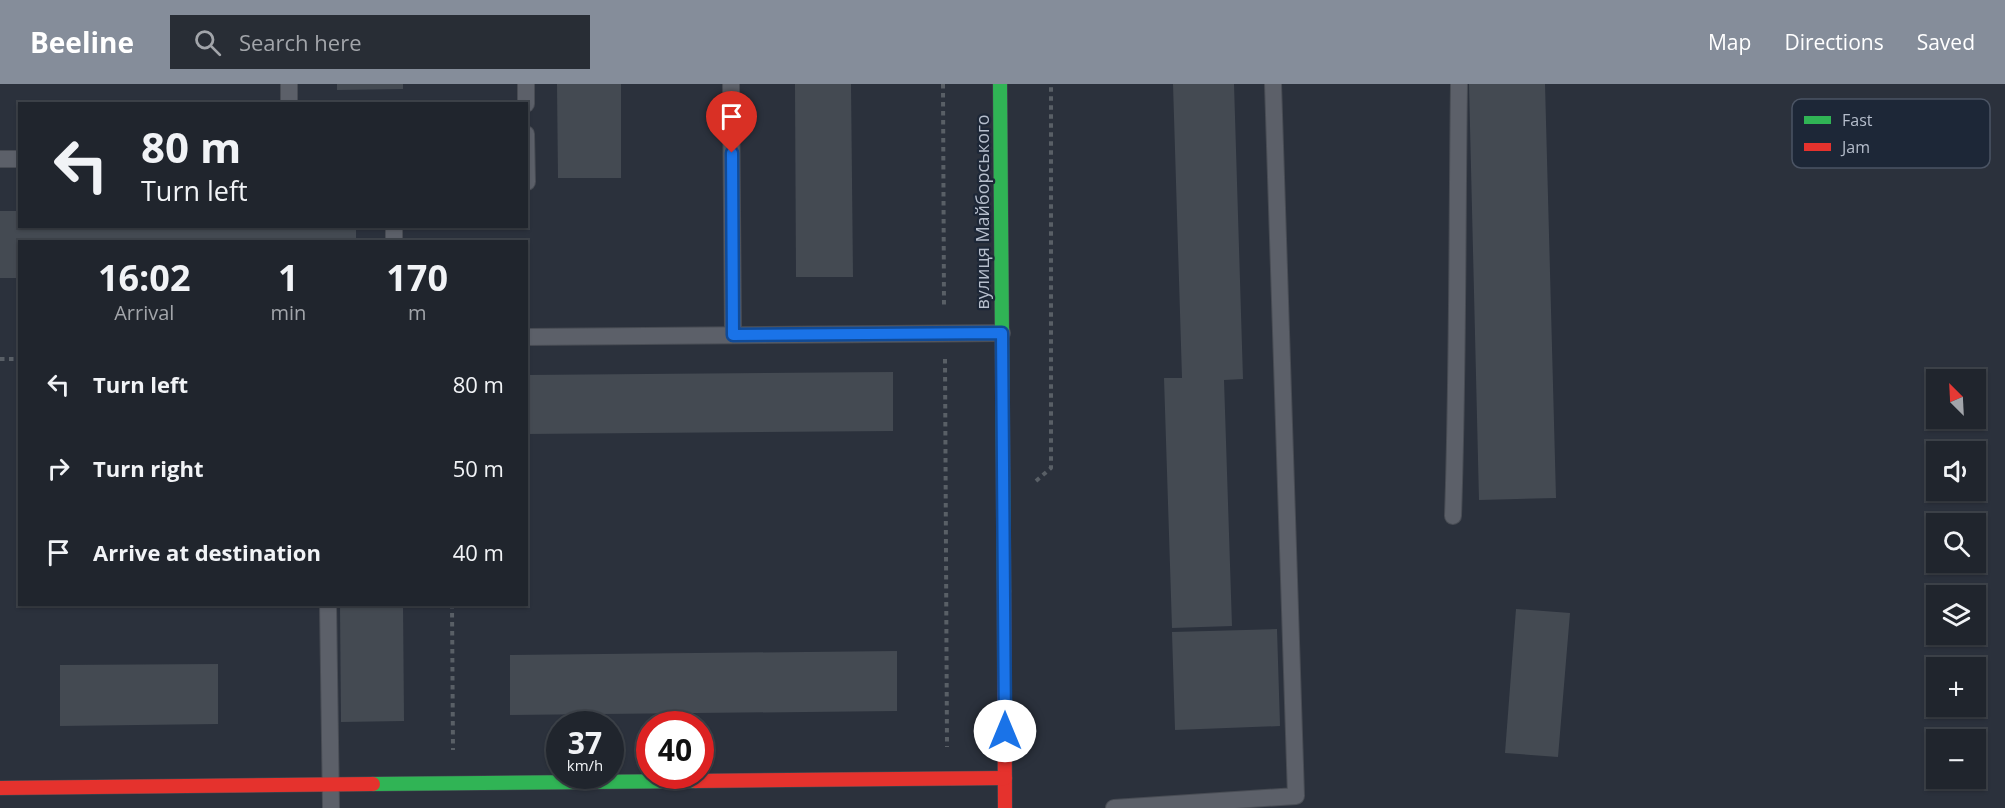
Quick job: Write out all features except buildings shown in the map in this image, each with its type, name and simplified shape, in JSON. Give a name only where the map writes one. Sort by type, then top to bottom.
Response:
[{"type":"street","name":"вулиця Майборського","points":[[1000,84],[1005,808]]},
{"type":"street","points":[[0,788],[1005,778]]},
{"type":"lane","points":[[289,84],[289,102]]},
{"type":"lane","points":[[526,84],[526,102]]},
{"type":"lane","points":[[731,84],[733,335]]},
{"type":"lane","points":[[1114,808],[1296,802],[1273,84]]},
{"type":"lane","points":[[1453,516],[1458,373],[1456,298],[1459,84]]},
{"type":"lane","points":[[0,159],[18,159]]},
{"type":"lane","points":[[528,337],[1002,333]]},
{"type":"lane","points":[[328,606],[331,808]]},
{"type":"path","points":[[943,84],[948,779]]},
{"type":"path","points":[[1029,487],[1052,468],[1051,84]]},
{"type":"path","points":[[0,359],[18,359]]},
{"type":"path","points":[[452,606],[454,783]]},
{"type":"traffic: fast","points":[[1000,84],[1004,591]]},
{"type":"traffic: fast","points":[[373,784],[636,782]]},
{"type":"traffic: jam","points":[[1004,591],[1005,808]]},
{"type":"traffic: jam","points":[[714,781],[1005,778]]},
{"type":"traffic: jam","points":[[0,788],[373,784]]},
{"type":"route","points":[[732,153],[733,335],[1002,333],[1005,731]]}]
